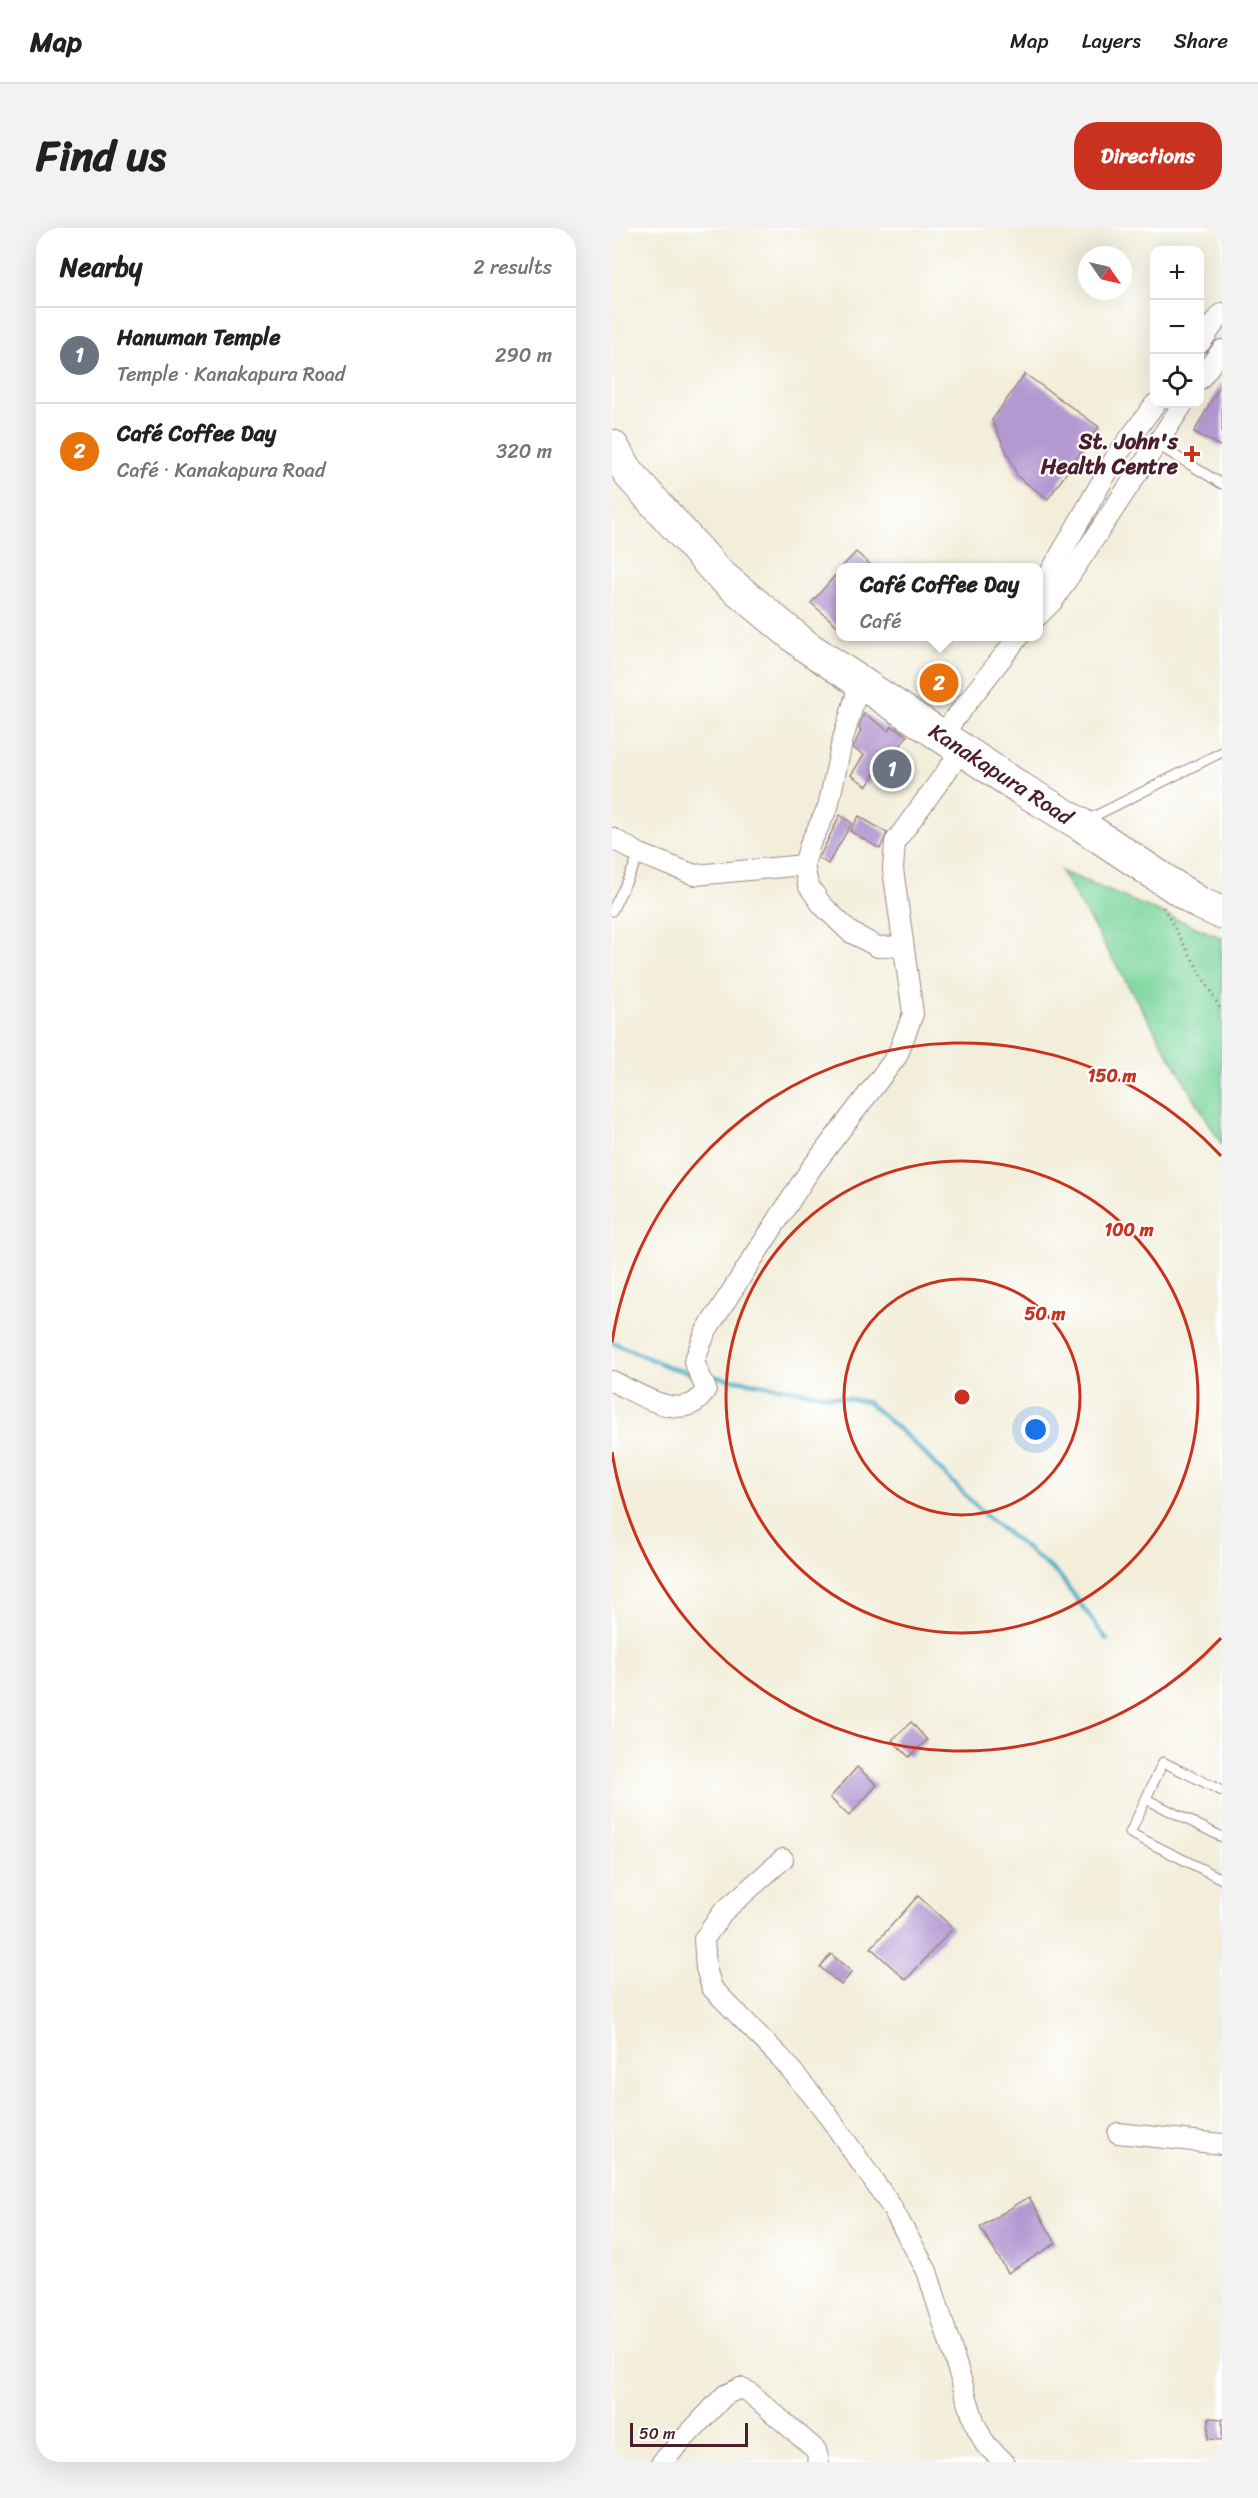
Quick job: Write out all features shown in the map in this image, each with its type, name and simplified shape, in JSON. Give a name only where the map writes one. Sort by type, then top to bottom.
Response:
[{"type":"highway","name":"Kanakapura Road","points":[[612,446],[630,474],[719,574],[807,647],[1199,903],[1222,914]]},
{"type":"street","points":[[1204,338],[1222,313]]},
{"type":"street","points":[[1204,374],[1222,350]]},
{"type":"street","points":[[1043,585],[1117,455],[1152,408]]},
{"type":"street","points":[[1043,611],[1053,601],[1180,408]]},
{"type":"street","points":[[1117,455],[1140,468]]},
{"type":"street","points":[[612,1381],[646,1398],[681,1409],[692,1405],[702,1397],[706,1389],[694,1362],[706,1331],[810,1170],[897,1056],[913,1014],[893,869],[895,842],[952,742],[1016,641]]},
{"type":"street","points":[[860,682],[842,742],[828,807],[810,844],[804,865],[808,885],[822,905],[850,932],[878,948],[903,946]]},
{"type":"street","points":[[612,838],[640,854],[695,875],[804,865]]},
{"type":"street","points":[[783,1859],[723,1912],[704,1939],[706,1968],[712,1988],[781,2058],[822,2107],[891,2206],[927,2271],[975,2424],[985,2444],[1004,2462]]},
{"type":"street","points":[[1118,2133],[1222,2144]]},
{"type":"street","points":[[662,2462],[725,2396],[740,2388],[750,2392],[816,2450],[819,2462]]},
{"type":"lane","points":[[1156,444],[1222,484]]},
{"type":"lane","points":[[1080,824],[1222,752]]},
{"type":"lane","points":[[612,911],[640,854]]},
{"type":"lane","points":[[1222,1791],[1163,1762],[1130,1833],[1222,1879]]},
{"type":"lane","points":[[1146,1799],[1222,1837]]},
{"type":"path","points":[[1160,902],[1222,1012]]},
{"type":"green space","points":[[1061,871],[1222,938],[1222,1145]]},
{"type":"building","points":[[1025,374],[1099,427],[1048,499],[1018,477],[992,420]]},
{"type":"building","points":[[1222,382],[1222,447],[1194,432]]},
{"type":"building","points":[[856,552],[868,563],[846,563]]},
{"type":"building","points":[[836,575],[836,625],[811,603]]},
{"type":"building","points":[[864,713],[889,731],[892,726],[907,736],[889,762],[884,759],[867,786],[851,775],[864,755],[853,748],[861,730],[859,728]]},
{"type":"building","points":[[840,815],[852,823],[828,864],[819,858]]},
{"type":"building","points":[[859,816],[887,833],[880,849],[850,831]]},
{"type":"building","points":[[911,1722],[927,1740],[909,1757],[892,1740]]},
{"type":"building","points":[[857,1767],[877,1785],[849,1816],[830,1798]]},
{"type":"building","points":[[918,1896],[953,1928],[906,1980],[871,1948]]},
{"type":"building","points":[[831,1954],[852,1972],[841,1985],[820,1967]]},
{"type":"building","points":[[1029,2197],[1056,2243],[1008,2273],[980,2227]]},
{"type":"building","points":[[1209,2418],[1222,2419],[1222,2440],[1208,2439]]},
{"type":"waterway","points":[[612,1342],[671,1368],[693,1373]]},
{"type":"waterway","points":[[707,1375],[867,1402],[908,1437],[986,1516],[1059,1575],[1107,1640]]},
{"type":"place","name":"St. John's Health Centre","points":[[1192,454]]},
{"type":"place","name":"Café Coffee Day","points":[[939,683]]},
{"type":"place","name":"Hanuman Temple","points":[[892,769]]}]
